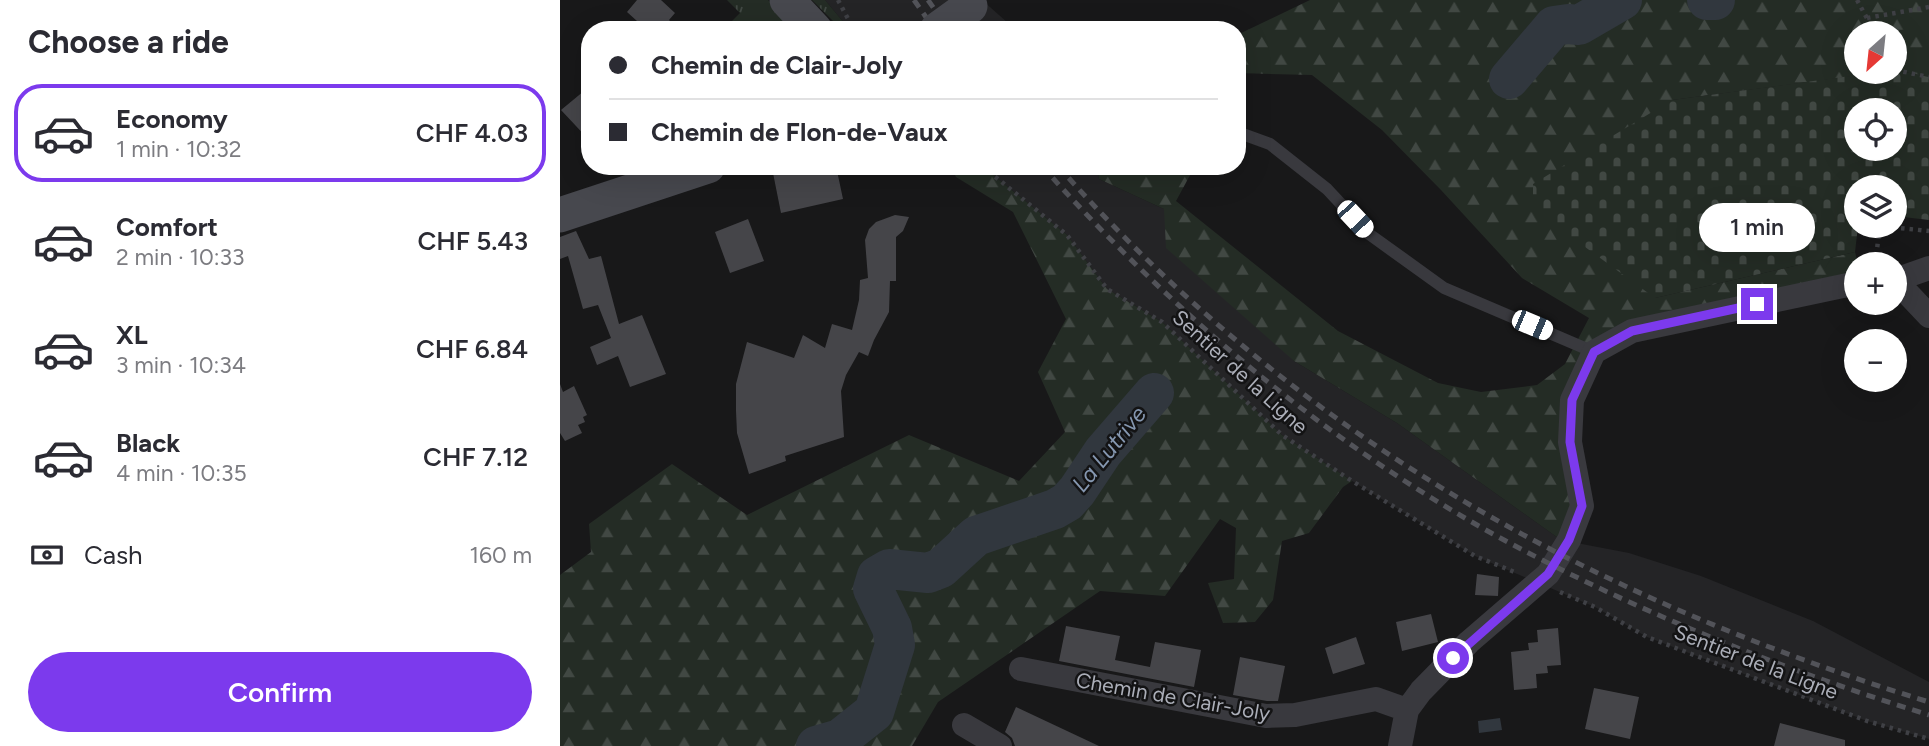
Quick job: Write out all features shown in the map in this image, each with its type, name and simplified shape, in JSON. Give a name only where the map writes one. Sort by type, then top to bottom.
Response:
[{"type":"street","points":[[787,0],[807,21]]},
{"type":"street","points":[[949,21],[974,3]]},
{"type":"street","points":[[560,215],[681,175]]},
{"type":"street","points":[[1907,276],[1929,268]]},
{"type":"street","points":[[1400,746],[1406,710],[1421,691],[1469,642],[1548,574],[1569,540],[1582,506],[1570,442],[1572,400],[1594,352],[1632,331],[1844,286]]},
{"type":"street","points":[[1907,293],[1929,316]]},
{"type":"street","name":"Chemin de Clair-Joly","points":[[1021,669],[1266,716],[1294,715],[1376,699],[1406,710]]},
{"type":"street","points":[[964,725],[1000,746]]},
{"type":"lane","points":[[1246,135],[1270,144],[1327,189],[1370,234],[1444,288],[1594,352]]},
{"type":"path","points":[[838,0],[849,21]]},
{"type":"path","points":[[1857,0],[1869,21]]},
{"type":"path","points":[[1867,18],[1929,7]]},
{"type":"path","points":[[1908,73],[1929,77]]},
{"type":"path","name":"Sentier de la Ligne","points":[[993,175],[1068,235],[1107,289],[1162,322],[1282,435],[1475,556],[1537,582]]},
{"type":"path","points":[[1877,252],[1880,226],[1929,231]]},
{"type":"path","name":"Sentier de la Ligne","points":[[1577,599],[1647,637],[1867,721],[1929,740]]},
{"type":"shaded area","points":[[825,0],[958,0],[929,21],[842,21]]},
{"type":"shaded area","points":[[982,0],[1006,21],[950,21]]},
{"type":"shaded area","points":[[993,175],[1098,175],[1099,179],[1164,209],[1294,361],[1397,423],[1561,540],[1629,553],[1701,576],[1813,621],[1929,682],[1929,739],[1867,721],[1647,637],[1595,607],[1475,556],[1282,435],[1162,322],[1107,289],[1067,235]]},
{"type":"shaded area","points":[[1500,718],[1502,730],[1479,733],[1478,721]]},
{"type":"green space","points":[[727,0],[768,0],[790,21],[732,21],[740,13]]},
{"type":"green space","points":[[812,0],[825,0],[842,21],[833,21]]},
{"type":"green space","points":[[1310,0],[1929,0],[1929,77],[1908,73],[1908,21],[1844,21],[1844,77],[1672,100],[1655,298],[1844,255],[1844,286],[1594,352],[1572,401],[1577,485],[1561,540],[1397,423],[1294,361],[1166,248],[1164,209],[1099,179],[1098,175],[1190,175],[1176,201],[1338,331],[1438,383],[1481,392],[1537,385],[1565,364],[1589,318],[1522,278],[1382,130],[1312,75],[1246,73],[1246,31]]},
{"type":"green space","points":[[1908,73],[1929,77],[1929,220],[1907,217],[1907,175],[1844,175],[1844,238],[1857,238],[1855,252],[1844,252],[1844,255],[1655,298],[1533,209],[1533,184],[1672,100],[1844,77],[1844,84],[1908,84]]},
{"type":"green space","points":[[955,175],[993,175],[1067,235],[1107,289],[1162,322],[1282,435],[1352,481],[1343,487],[1309,533],[1282,541],[1273,600],[1255,622],[1223,623],[1208,583],[1234,579],[1236,528],[1220,519],[1165,596],[1100,591],[938,702],[912,746],[560,746],[560,575],[591,552],[589,524],[672,464],[747,515],[909,435],[1019,481],[1065,432],[1038,372],[1066,319],[1013,212]]},
{"type":"building","points":[[637,0],[661,0],[675,13],[670,21],[637,21],[627,12]]},
{"type":"building","points":[[581,93],[581,131],[561,110]]},
{"type":"building","points":[[773,175],[838,175],[843,199],[781,213]]},
{"type":"building","points":[[895,215],[909,217],[903,231],[896,237],[896,281],[890,281],[889,312],[868,356],[859,352],[846,375],[841,391],[844,437],[785,456],[786,461],[749,474],[737,433],[736,411],[736,384],[747,342],[794,358],[803,335],[825,348],[832,324],[852,330],[859,300],[860,280],[868,278],[865,240],[869,229],[876,222]]},
{"type":"building","points":[[748,219],[764,261],[730,273],[715,232]]},
{"type":"building","points":[[576,231],[589,259],[601,256],[619,324],[642,315],[666,374],[630,387],[618,356],[597,365],[590,347],[611,338],[598,305],[583,309],[568,256],[560,259],[560,237]]},
{"type":"building","points":[[560,384],[563,392],[574,386],[587,415],[583,417],[585,422],[578,425],[582,433],[565,441],[560,433]]},
{"type":"building","points":[[1477,574],[1499,577],[1498,596],[1475,595]]},
{"type":"building","points":[[1431,614],[1438,642],[1402,651],[1396,622]]},
{"type":"building","points":[[1066,626],[1120,636],[1115,660],[1150,667],[1155,642],[1201,650],[1194,687],[1059,661]]},
{"type":"building","points":[[1558,628],[1561,665],[1547,666],[1548,673],[1536,674],[1537,688],[1514,690],[1511,652],[1529,650],[1528,643],[1538,642],[1537,630]]},
{"type":"building","points":[[1356,637],[1365,664],[1333,674],[1325,648]]},
{"type":"building","points":[[1240,657],[1285,666],[1278,701],[1233,695]]},
{"type":"building","points":[[1594,688],[1639,697],[1630,739],[1585,729]]},
{"type":"building","points":[[1016,707],[1099,746],[1015,746],[1012,738],[1005,732]]},
{"type":"building","points":[[1780,723],[1845,740],[1845,746],[1774,746]]},
{"type":"waterway","name":"La Lutrive","points":[[1509,79],[1554,26],[1579,25],[1622,0]]},
{"type":"waterway","name":"La Lutrive","points":[[1707,0],[1715,0]]},
{"type":"waterway","name":"La Lutrive","points":[[816,746],[840,739],[874,712],[895,645],[892,628],[873,589],[877,576],[889,569],[928,573],[941,568],[976,536],[1055,509],[1067,502],[1103,452],[1154,393]]},
{"type":"railway","points":[[914,0],[929,21]]},
{"type":"railway","points":[[928,0],[943,21]]},
{"type":"railway","points":[[1050,175],[1143,272],[1252,369],[1309,414],[1430,497],[1545,562],[1652,612],[1817,678],[1929,715]]},
{"type":"railway","points":[[1067,175],[1150,262],[1247,349],[1348,427],[1455,496],[1566,557],[1682,612],[1803,660],[1929,702]]},
{"type":"route","points":[[1453,658],[1548,574],[1569,540],[1582,506],[1570,442],[1572,400],[1594,352],[1632,331],[1757,304]]}]
